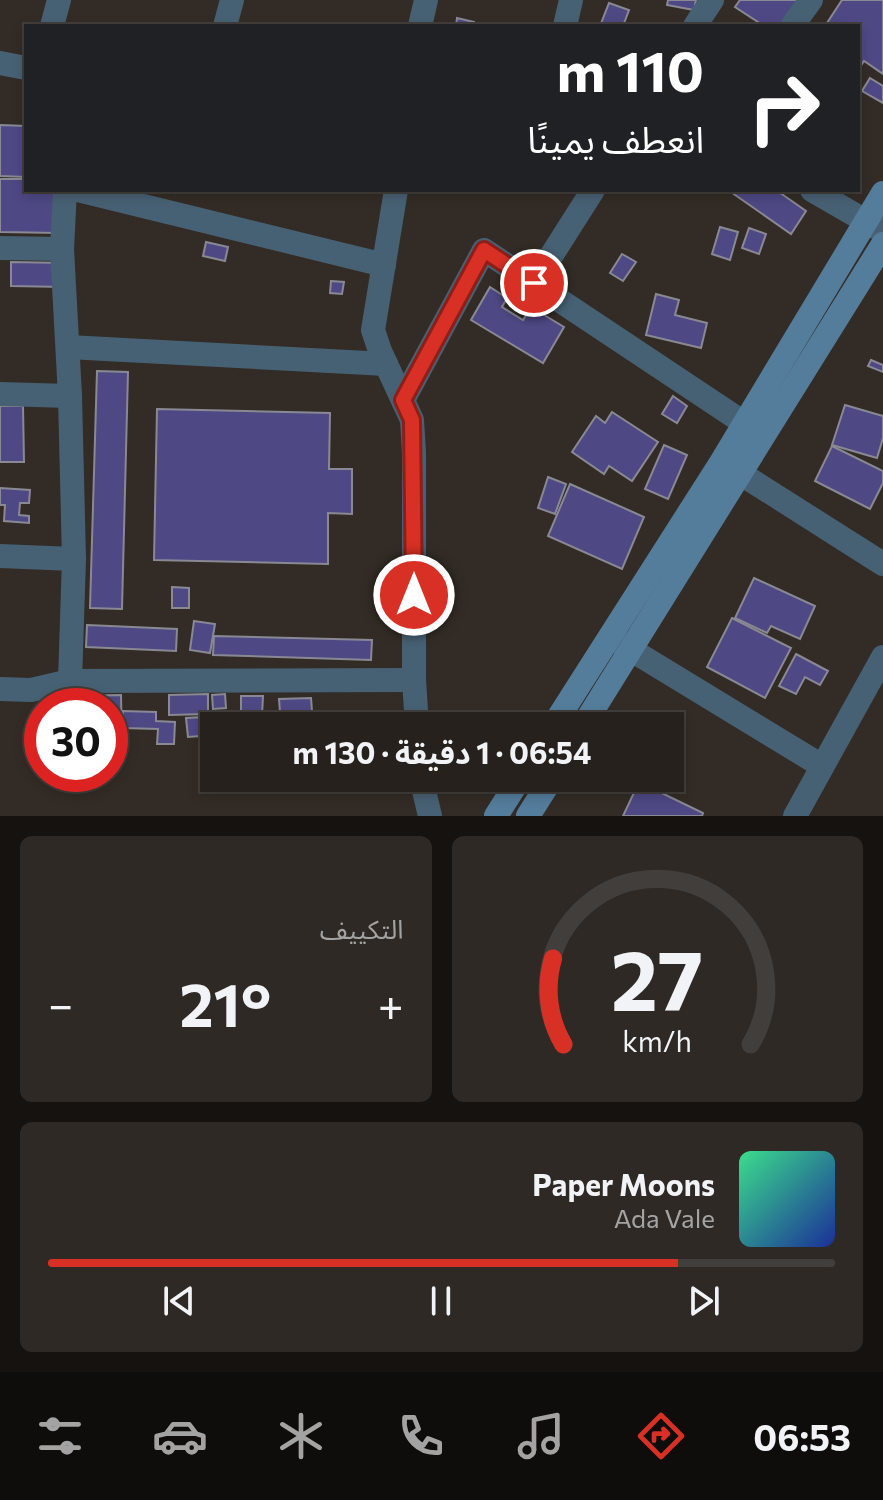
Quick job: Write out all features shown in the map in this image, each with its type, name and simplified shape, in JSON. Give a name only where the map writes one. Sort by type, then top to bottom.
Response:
[{"type":"main road","points":[[731,467],[744,423],[874,226],[883,193]]},
{"type":"main road","points":[[564,712],[620,643],[731,467],[883,244]]},
{"type":"main road","points":[[589,712],[620,643]]},
{"type":"main road","points":[[496,816],[511,792]]},
{"type":"main road","points":[[528,816],[543,792]]},
{"type":"street","points":[[53,24],[59,0]]},
{"type":"street","points":[[226,24],[232,0]]},
{"type":"street","points":[[420,24],[426,0]]},
{"type":"street","points":[[565,24],[571,0]]},
{"type":"street","points":[[699,24],[712,0]]},
{"type":"street","points":[[793,24],[811,0]]},
{"type":"street","points":[[0,63],[24,68]]},
{"type":"street","points":[[65,192],[62,249],[74,559],[70,681]]},
{"type":"street","points":[[95,192],[128,196],[384,265]]},
{"type":"street","points":[[396,192],[373,330],[412,420],[416,712]]},
{"type":"street","points":[[534,283],[592,192]]},
{"type":"street","points":[[815,192],[874,226]]},
{"type":"street","points":[[0,248],[62,249]]},
{"type":"street","points":[[403,400],[484,250],[744,423]]},
{"type":"street","points":[[68,347],[386,364]]},
{"type":"street","points":[[0,394],[70,396]]},
{"type":"street","points":[[731,467],[883,564]]},
{"type":"street","points":[[0,556],[74,559]]},
{"type":"street","points":[[620,643],[822,766]]},
{"type":"street","points":[[795,816],[883,657]]},
{"type":"street","points":[[0,689],[31,690],[70,681],[414,680]]},
{"type":"street","points":[[424,792],[430,816]]},
{"type":"building","points":[[668,0],[696,0],[694,10],[667,5]]},
{"type":"building","points":[[740,0],[798,0],[782,24],[761,24],[735,7]]},
{"type":"building","points":[[842,0],[883,0],[883,74],[864,61],[860,67],[860,24],[826,24]]},
{"type":"building","points":[[609,3],[629,10],[624,24],[601,24]]},
{"type":"building","points":[[457,18],[474,22],[474,24],[456,24]]},
{"type":"building","points":[[870,78],[883,86],[883,103],[862,91]]},
{"type":"building","points":[[0,125],[24,126],[24,177],[0,176]]},
{"type":"building","points":[[0,179],[24,179],[24,192],[59,192],[58,233],[0,232]]},
{"type":"building","points":[[731,192],[779,192],[806,211],[791,234]]},
{"type":"building","points":[[720,227],[738,232],[730,260],[712,254]]},
{"type":"building","points":[[749,228],[766,234],[759,254],[742,248]]},
{"type":"building","points":[[206,242],[228,247],[225,261],[203,256]]},
{"type":"building","points":[[622,254],[636,262],[623,281],[610,273]]},
{"type":"building","points":[[11,262],[66,263],[65,287],[11,286]]},
{"type":"building","points":[[331,281],[344,282],[342,294],[330,293]]},
{"type":"building","points":[[490,287],[507,298],[502,307],[523,320],[531,307],[564,327],[543,363],[471,320]]},
{"type":"building","points":[[656,294],[679,300],[675,315],[707,323],[701,348],[646,335]]},
{"type":"building","points":[[871,360],[883,365],[883,372],[868,366]]},
{"type":"building","points":[[97,371],[128,372],[122,609],[90,608]]},
{"type":"building","points":[[673,396],[687,406],[677,423],[662,414]]},
{"type":"building","points":[[845,405],[883,416],[883,438],[877,458],[832,445]]},
{"type":"building","points":[[0,406],[23,406],[24,462],[0,462]]},
{"type":"building","points":[[157,409],[330,413],[329,469],[352,469],[352,514],[328,513],[328,564],[154,560]]},
{"type":"building","points":[[612,412],[658,442],[632,481],[609,466],[604,474],[572,452],[596,416],[605,423]]},
{"type":"building","points":[[664,445],[687,455],[668,499],[645,489]]},
{"type":"building","points":[[832,446],[883,471],[883,483],[870,509],[815,481]]},
{"type":"building","points":[[548,477],[566,484],[555,514],[538,508]]},
{"type":"building","points":[[570,484],[644,517],[622,569],[548,536]]},
{"type":"building","points":[[0,488],[30,490],[29,503],[20,503],[19,515],[29,516],[29,523],[4,521],[5,505],[0,505]]},
{"type":"building","points":[[754,578],[815,606],[800,639],[771,626],[767,633],[735,618]]},
{"type":"building","points":[[172,587],[189,588],[189,608],[172,608]]},
{"type":"building","points":[[732,618],[791,648],[765,698],[707,667]]},
{"type":"building","points":[[194,621],[215,624],[210,653],[190,650]]},
{"type":"building","points":[[87,625],[177,629],[176,651],[86,647]]},
{"type":"building","points":[[214,636],[372,640],[371,660],[213,655]]},
{"type":"building","points":[[796,654],[828,671],[820,685],[805,677],[796,694],[779,686]]},
{"type":"building","points":[[208,694],[208,712],[169,715],[169,695]]},
{"type":"building","points":[[225,694],[226,708],[213,709],[212,695]]},
{"type":"building","points":[[241,696],[263,696],[262,712],[241,712]]},
{"type":"building","points":[[311,698],[312,711],[280,712],[279,699]]},
{"type":"building","points":[[128,711],[156,712],[156,721],[175,722],[174,744],[157,744],[158,729],[128,728]]},
{"type":"building","points":[[200,717],[200,736],[188,737],[186,718]]},
{"type":"building","points":[[634,792],[660,792],[703,813],[702,816],[623,816]]},
{"type":"route","points":[[414,595],[414,453],[412,420],[403,400],[484,250],[534,283]]}]
